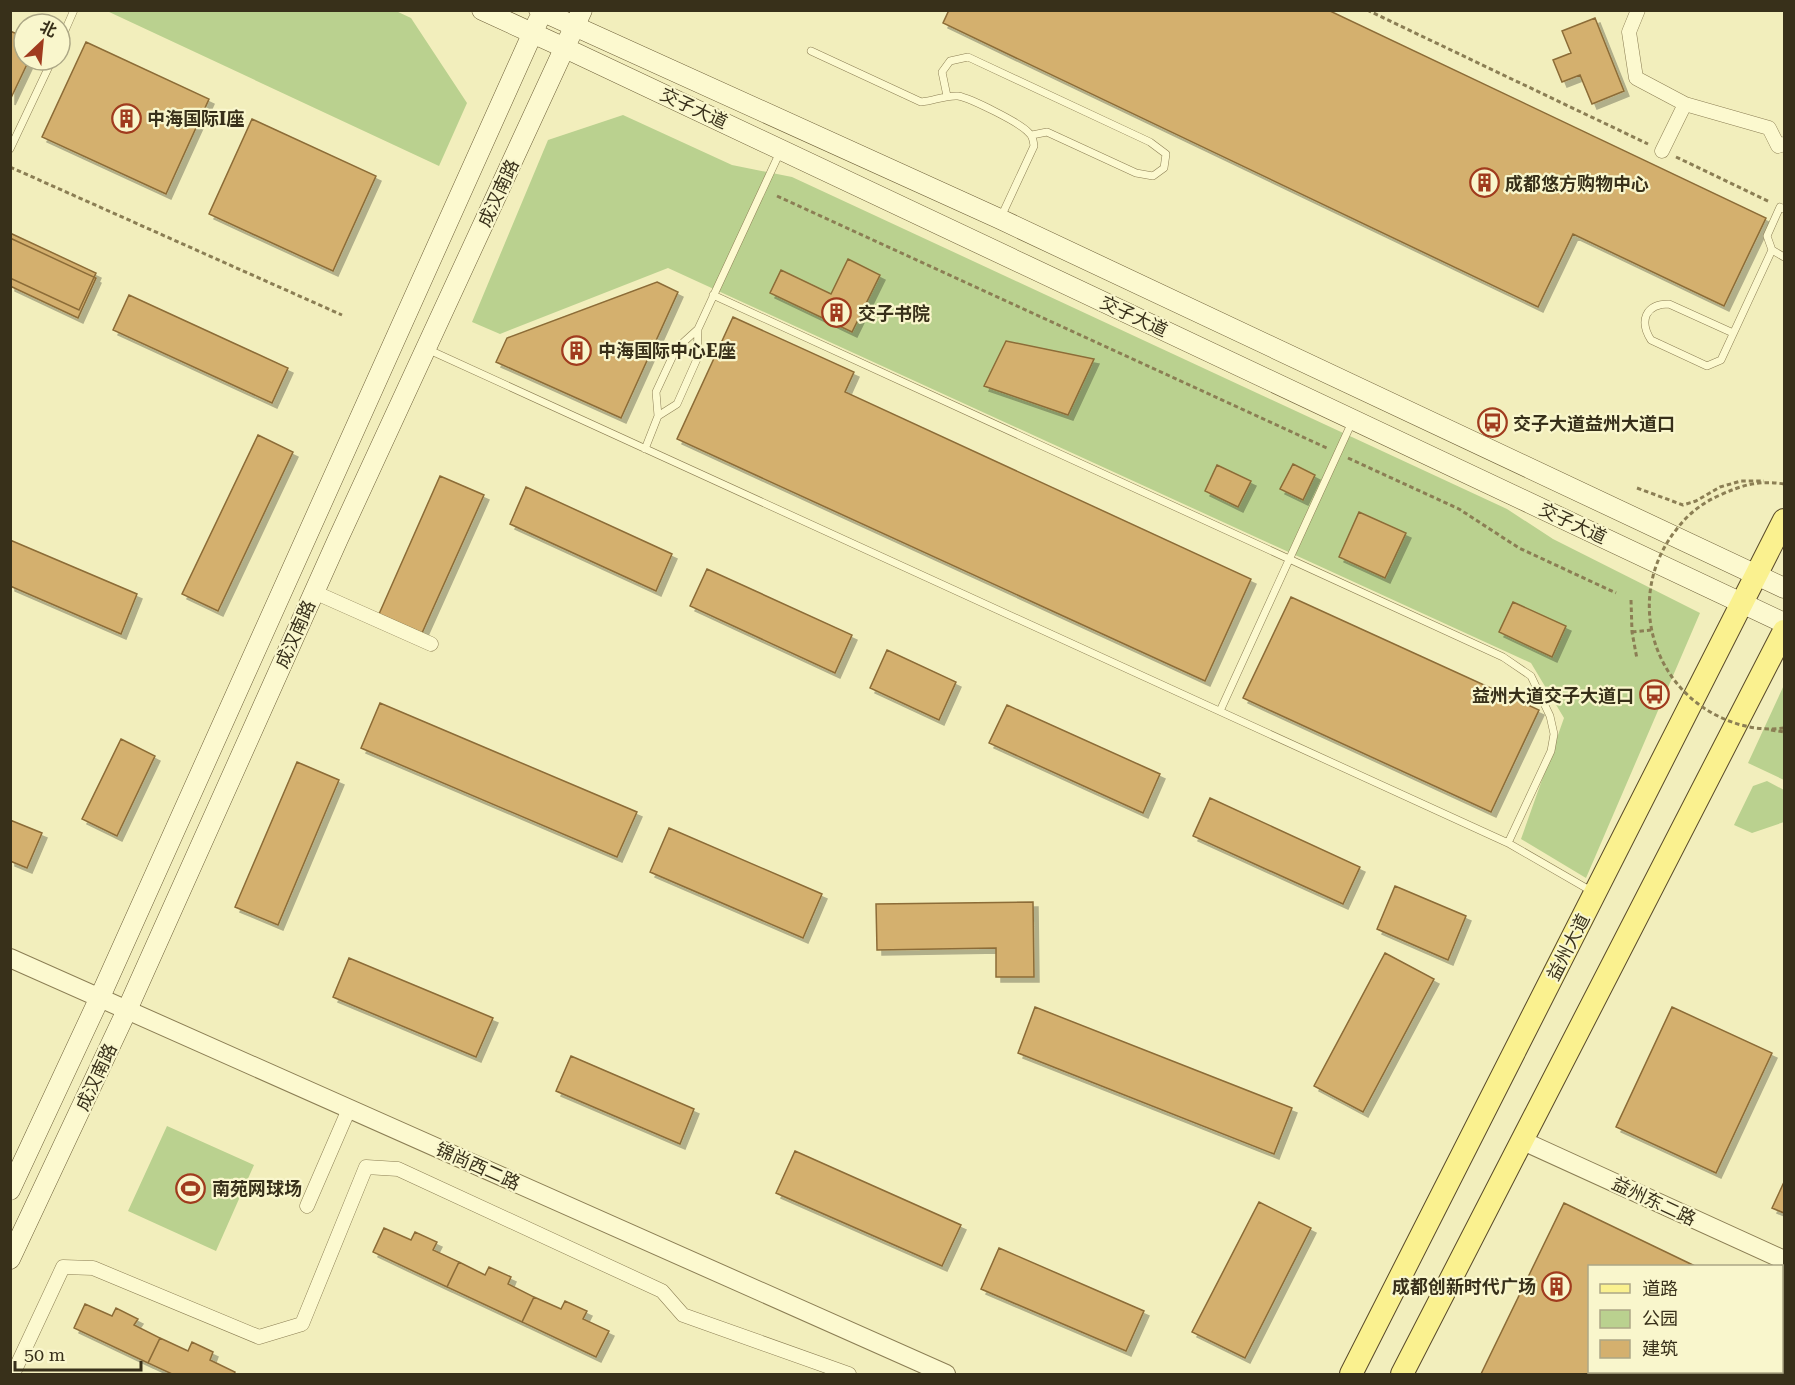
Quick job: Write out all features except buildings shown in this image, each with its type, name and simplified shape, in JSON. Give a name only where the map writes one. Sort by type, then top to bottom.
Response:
[{"type":"main road","name":"交子大道","points":[[482,10],[1785,623]]},
{"type":"main road","name":"交子大道","points":[[541,11],[578,18],[1785,588]]},
{"type":"main road","name":"成汉南路","points":[[10,1190],[100,997],[533,34],[541,11]]},
{"type":"main road","name":"成汉南路","points":[[10,1259],[127,1010],[314,592],[578,18]]},
{"type":"main road","name":"益州大道","points":[[1351,1374],[1785,520]]},
{"type":"main road","points":[[1402,1374],[1785,631]]},
{"type":"street","points":[[1638,10],[1629,32],[1636,78],[1686,104],[1769,128],[1778,146],[1785,144]]},
{"type":"street","points":[[1662,151],[1686,104]]},
{"type":"street","points":[[314,592],[431,644]]},
{"type":"street","name":"锦尚西二路","points":[[10,958],[946,1374]]},
{"type":"street","points":[[307,1206],[350,1109]]},
{"type":"street","name":"益州东二路","points":[[1523,1141],[1785,1260]]},
{"type":"street","points":[[13,1374],[63,1268],[93,1268],[259,1337],[302,1324],[366,1167],[398,1170],[662,1291],[683,1315],[849,1374]]},
{"type":"lane","points":[[811,51],[921,102],[947,96],[961,97],[1021,125],[1032,135],[1034,146],[1000,219]]},
{"type":"lane","points":[[947,96],[942,72],[950,61],[968,57],[1150,142],[1166,154],[1164,168],[1153,176],[1136,173],[1047,132],[1032,135]]},
{"type":"lane","points":[[10,148],[45,72]]},
{"type":"lane","points":[[658,416],[677,405],[698,359],[698,329],[781,149]]},
{"type":"lane","points":[[1782,208],[1767,236],[1772,250],[1785,257]]},
{"type":"lane","points":[[1733,333],[1669,304],[1657,304],[1649,310],[1644,321],[1646,333],[1651,340],[1707,366],[1721,360],[1772,250]]},
{"type":"lane","points":[[713,295],[1503,657],[1531,676],[1550,716],[1554,734],[1551,751],[1508,843]]},
{"type":"lane","points":[[645,449],[658,416],[656,392],[676,349],[698,329]]},
{"type":"lane","points":[[426,349],[1508,843],[1595,893]]},
{"type":"lane","points":[[1220,711],[1353,419]]},
{"type":"path","points":[[1367,10],[1782,208]]},
{"type":"path","points":[[10,167],[342,315]]},
{"type":"path","points":[[777,196],[1459,509],[1519,548],[1616,593]]},
{"type":"path","points":[[1637,488],[1683,505],[1720,487],[1741,481],[1785,484]]},
{"type":"path","points":[[1764,481],[1738,487],[1710,499],[1685,518],[1666,542],[1654,570],[1649,600],[1651,630],[1662,662],[1681,690],[1707,711],[1738,725],[1785,730]]},
{"type":"path","points":[[1631,600],[1632,632],[1637,659]]},
{"type":"path","points":[[1632,632],[1651,630]]},
{"type":"green space","points":[[107,11],[396,11],[411,18],[467,103],[439,166]]},
{"type":"green space","points":[[623,115],[732,165],[792,177],[1507,509],[1553,539],[1700,613],[1586,878],[1521,839],[1564,718],[1531,663],[668,268],[500,334],[472,322],[548,140]]},
{"type":"green space","points":[[1784,685],[1784,780],[1748,763]]},
{"type":"green space","points":[[1767,781],[1784,790],[1784,822],[1752,833],[1734,825],[1753,786]]},
{"type":"green space","name":"南苑网球场","points":[[167,1126],[254,1165],[216,1251],[128,1211]]},
{"type":"place","name":"中海国际I座","points":[[126,118]]},
{"type":"place","name":"成都悠方购物中心","points":[[1484,183]]},
{"type":"place","name":"交子书院","points":[[837,313]]},
{"type":"place","name":"中海国际中心E座","points":[[577,350]]},
{"type":"place","name":"交子大道益州大道口","points":[[1492,423]]},
{"type":"place","name":"益州大道交子大道口","points":[[1655,695]]},
{"type":"place","name":"南苑网球场","points":[[191,1188]]},
{"type":"place","name":"成都创新时代广场","points":[[1557,1286]]}]
